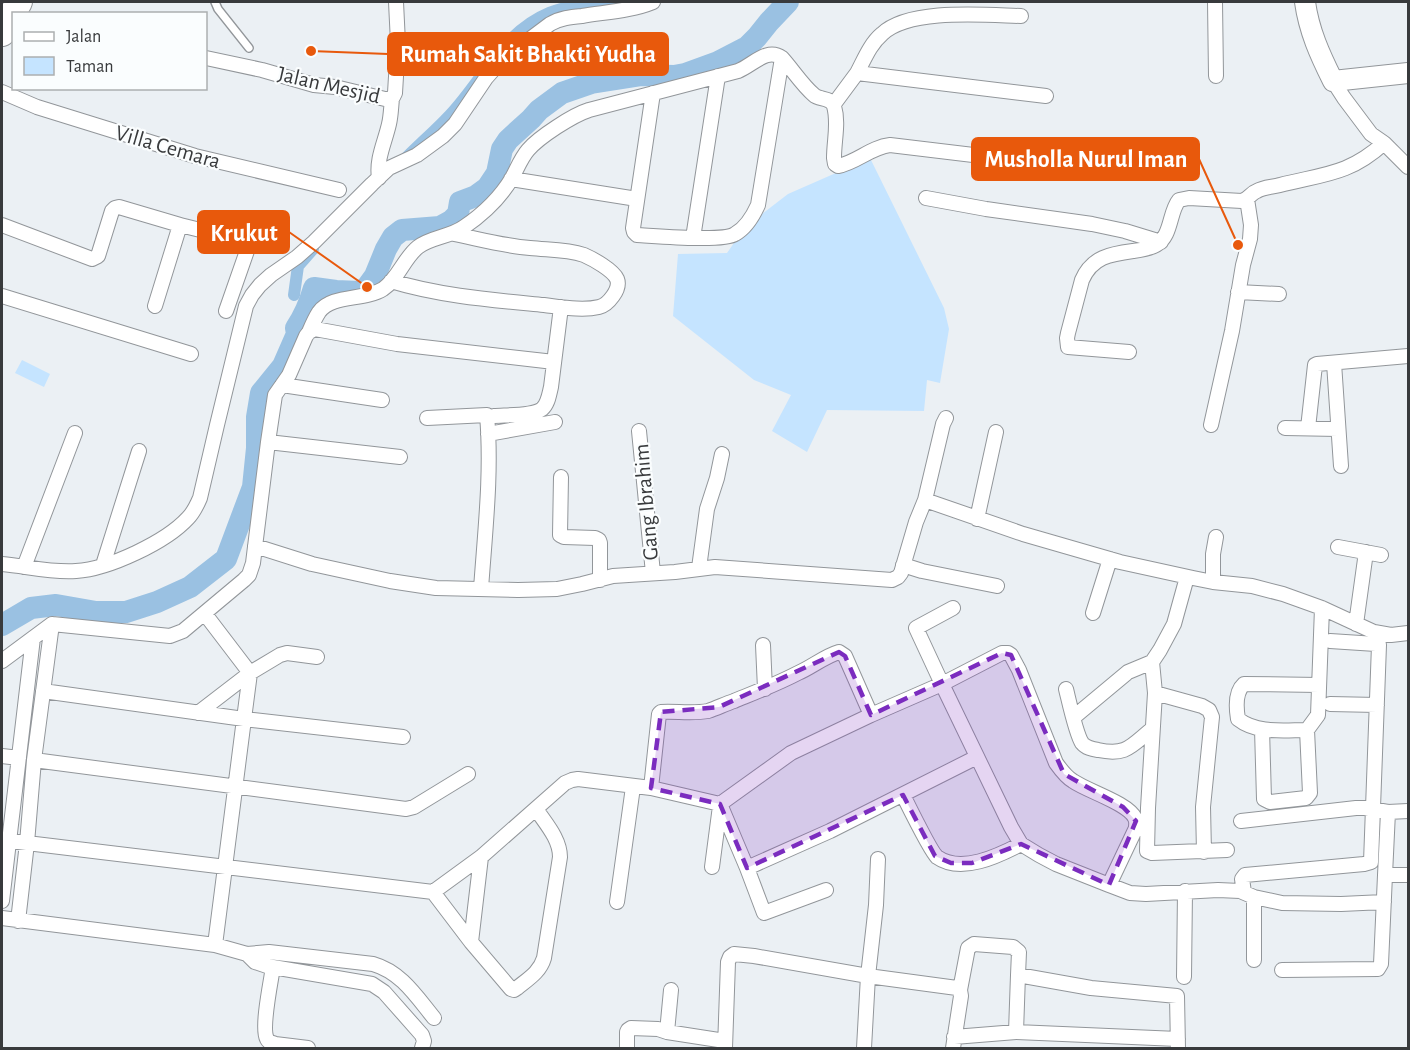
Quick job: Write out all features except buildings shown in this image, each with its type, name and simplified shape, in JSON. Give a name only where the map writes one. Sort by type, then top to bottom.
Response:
[{"type":"main road","points":[[1305,2],[1307,19],[1318,53],[1333,81],[1408,73]]},
{"type":"street","name":"Jalan Mesjid","points":[[207,58],[262,70],[314,85],[392,99],[398,43],[396,2]]},
{"type":"street","points":[[2,564],[53,571],[76,571],[103,565],[138,552],[187,519],[200,498],[246,306],[260,285],[297,257],[384,173],[417,155],[443,136],[455,124],[495,67],[550,24],[575,16],[635,8],[652,2]]},
{"type":"street","points":[[1215,2],[1216,76]]},
{"type":"street","points":[[1021,16],[954,15],[925,18],[897,24],[883,33],[874,42],[857,73],[834,104],[837,121],[834,158],[838,166],[844,165],[878,148],[891,145],[1057,165]]},
{"type":"street","points":[[2,661],[52,624],[170,636],[183,631],[249,575],[253,563],[275,395],[289,375],[319,312],[327,304],[375,293],[384,288],[417,248],[454,234],[470,223],[496,201],[512,179],[528,149],[576,115],[745,68],[765,55],[775,54],[782,58],[814,96],[834,104]]},
{"type":"street","points":[[653,93],[634,232],[638,235],[693,238],[729,237],[741,230],[754,214],[760,194],[782,58]]},
{"type":"street","points":[[857,73],[1046,96]]},
{"type":"street","points":[[693,238],[718,76]]},
{"type":"street","points":[[1333,81],[1363,125],[1408,167]]},
{"type":"street","name":"Villa Cemara","points":[[2,92],[37,107],[195,156],[339,190]]},
{"type":"street","points":[[384,173],[379,161],[389,124],[392,99]]},
{"type":"street","points":[[1129,352],[1068,347],[1067,338],[1080,285],[1090,266],[1102,258],[1149,248],[1161,242],[1179,200],[1188,198],[1242,201],[1258,190],[1346,169],[1366,158],[1384,143]]},
{"type":"street","points":[[512,179],[637,199]]},
{"type":"street","points":[[926,198],[1092,224],[1161,242]]},
{"type":"street","points":[[1211,425],[1250,239],[1251,225],[1247,199]]},
{"type":"street","points":[[2,225],[92,259],[98,256],[110,216],[115,208],[123,207],[180,225],[245,241],[248,248],[226,311]]},
{"type":"street","points":[[155,306],[180,225]]},
{"type":"street","points":[[391,280],[432,291],[561,307],[589,308],[605,305],[618,285],[616,278],[602,265],[576,253],[558,249],[508,245],[454,234]]},
{"type":"street","points":[[1238,292],[1279,294]]},
{"type":"street","points":[[2,296],[191,354]]},
{"type":"street","points":[[494,416],[532,413],[542,409],[548,400],[561,307]]},
{"type":"street","points":[[309,332],[315,329],[397,344],[554,362]]},
{"type":"street","points":[[1308,428],[1315,365],[1408,356]]},
{"type":"street","points":[[1334,363],[1341,466]]},
{"type":"street","points":[[282,386],[382,400]]},
{"type":"street","points":[[428,418],[487,415],[489,475],[481,589]]},
{"type":"street","points":[[255,546],[312,564],[426,587],[518,590],[557,588],[613,576],[715,567],[887,580],[898,578],[925,500],[946,418]]},
{"type":"street","points":[[488,434],[555,422]]},
{"type":"street","points":[[1285,428],[1338,429]]},
{"type":"street","name":"Gang Ibrahim","points":[[639,431],[653,573]]},
{"type":"street","points":[[977,519],[996,432]]},
{"type":"street","points":[[24,567],[75,434]]},
{"type":"street","points":[[268,442],[400,457]]},
{"type":"street","points":[[103,565],[139,451]]},
{"type":"street","points":[[699,568],[707,510],[722,454]]},
{"type":"street","points":[[561,477],[560,536],[599,540],[600,580]]},
{"type":"street","points":[[925,500],[977,519],[1110,559],[1187,577],[1252,586],[1283,594],[1382,634],[1408,633]]},
{"type":"street","points":[[1213,582],[1216,537]]},
{"type":"street","points":[[1338,548],[1382,555]]},
{"type":"street","points":[[1356,624],[1366,552]]},
{"type":"street","points":[[1093,613],[1110,559]]},
{"type":"street","points":[[903,565],[997,586]]},
{"type":"street","points":[[1187,577],[1174,624],[1152,663],[1155,693],[1146,851],[1152,853],[1227,850]]},
{"type":"street","points":[[953,608],[916,628],[1021,844],[1056,864],[1130,893],[1218,890],[1282,903],[1384,902]]},
{"type":"street","points":[[1262,729],[1264,799],[1270,802],[1306,798],[1310,793],[1307,730],[1318,715],[1322,608]]},
{"type":"street","points":[[205,614],[250,673],[215,945]]},
{"type":"street","points":[[18,921],[34,760],[52,624]]},
{"type":"street","points":[[2,901],[5,840],[33,638]]},
{"type":"street","points":[[1254,960],[1249,895],[1242,879],[1245,875],[1371,862],[1379,645],[1330,640]]},
{"type":"street","points":[[763,645],[765,689]]},
{"type":"street","points":[[651,788],[661,712],[706,711],[765,689],[800,673],[831,654],[839,652],[845,656],[871,715]]},
{"type":"street","points":[[198,713],[250,673],[280,655],[287,653],[317,657]]},
{"type":"street","points":[[712,867],[720,804],[791,753],[942,684],[1002,653],[1008,653],[1019,670],[1056,763],[1064,774],[1073,782],[1123,807],[1134,815],[1136,828],[1108,885]]},
{"type":"street","points":[[1074,717],[1128,672],[1152,663]]},
{"type":"street","points":[[1307,730],[1267,730],[1245,724],[1238,719],[1237,698],[1244,684],[1319,685]]},
{"type":"street","points":[[1066,689],[1084,746],[1116,753],[1127,749],[1152,729]]},
{"type":"street","points":[[43,691],[244,719],[403,737]]},
{"type":"street","points":[[1155,693],[1196,704],[1212,713],[1203,807],[1204,852]]},
{"type":"street","points":[[1330,704],[1377,705]]},
{"type":"street","points":[[2,756],[18,758]]},
{"type":"street","points":[[747,868],[830,831],[977,757]]},
{"type":"street","points":[[34,760],[406,809],[410,809],[468,774]]},
{"type":"street","points":[[5,840],[433,892],[480,857],[565,783],[572,780],[651,788],[720,804]]},
{"type":"street","points":[[617,902],[633,787]]},
{"type":"street","points":[[903,795],[935,856],[951,863],[972,863],[998,855],[1021,844]]},
{"type":"street","points":[[720,804],[764,913],[826,890]]},
{"type":"street","points":[[1241,821],[1356,808],[1388,812],[1408,811]]},
{"type":"street","points":[[433,892],[511,989],[517,988],[542,964],[560,850],[555,837],[536,809]]},
{"type":"street","points":[[1282,970],[1378,969],[1381,964],[1388,812]]},
{"type":"street","points":[[471,942],[480,857]]},
{"type":"street","points":[[864,1048],[878,859]]},
{"type":"street","points":[[1385,875],[1408,875]]},
{"type":"street","points":[[1184,977],[1185,891]]},
{"type":"street","points":[[2,918],[215,945],[247,954],[269,952],[373,964],[397,975],[434,1018]]},
{"type":"street","points":[[1016,1032],[1018,975],[1019,952],[1013,946],[974,944],[968,948],[954,1043],[1016,1032],[1178,1044],[1177,996],[1091,988],[1018,975]]},
{"type":"street","points":[[247,954],[255,962],[273,968],[377,986],[422,1035],[424,1041],[422,1048]]},
{"type":"street","points":[[627,1048],[629,1029],[658,1029],[725,1045],[728,962],[732,955],[754,956],[868,976],[953,987],[960,990]]},
{"type":"street","points":[[273,968],[265,1026],[267,1038],[274,1044],[308,1048]]},
{"type":"street","points":[[667,1032],[671,990]]},
{"type":"street","points":[[1040,1048],[1041,1034]]},
{"type":"lane","points":[[216,2],[218,9],[249,48]]},
{"type":"highlighted area","points":[[839,652],[845,656],[871,715],[1002,653],[1011,655],[1064,774],[1123,807],[1136,821],[1109,885],[1021,844],[972,863],[951,863],[935,856],[903,795],[747,868],[720,804],[651,788],[661,712],[719,707]]},
{"type":"green space","points":[[870,158],[944,308],[949,329],[940,383],[927,380],[924,411],[827,410],[807,452],[772,431],[791,395],[754,380],[673,316],[678,254],[727,253],[745,227],[788,194]]},
{"type":"green space","points":[[22,360],[50,374],[44,387],[15,373]]},
{"type":"waterway","points":[[407,157],[450,115],[506,44],[533,21],[564,8],[613,2]]},
{"type":"waterway","points":[[2,625],[31,608],[56,605],[96,612],[126,612],[157,602],[190,587],[226,559],[253,487],[257,417],[261,393],[283,366],[297,334],[296,328],[314,288],[360,292],[375,276],[393,237],[402,230],[440,227],[451,221],[458,214],[460,202],[476,196],[487,188],[497,173],[502,149],[508,140],[539,110],[562,93],[591,83],[642,75],[685,74],[718,62],[747,47],[788,2]]},
{"type":"waterway","points":[[294,295],[298,266],[313,249]]},
{"type":"place","name":"Rumah Sakit Bhakti Yudha","points":[[311,51]]},
{"type":"place","name":"Musholla Nurul Iman","points":[[1238,245]]},
{"type":"place","name":"Krukut","points":[[367,287]]}]
